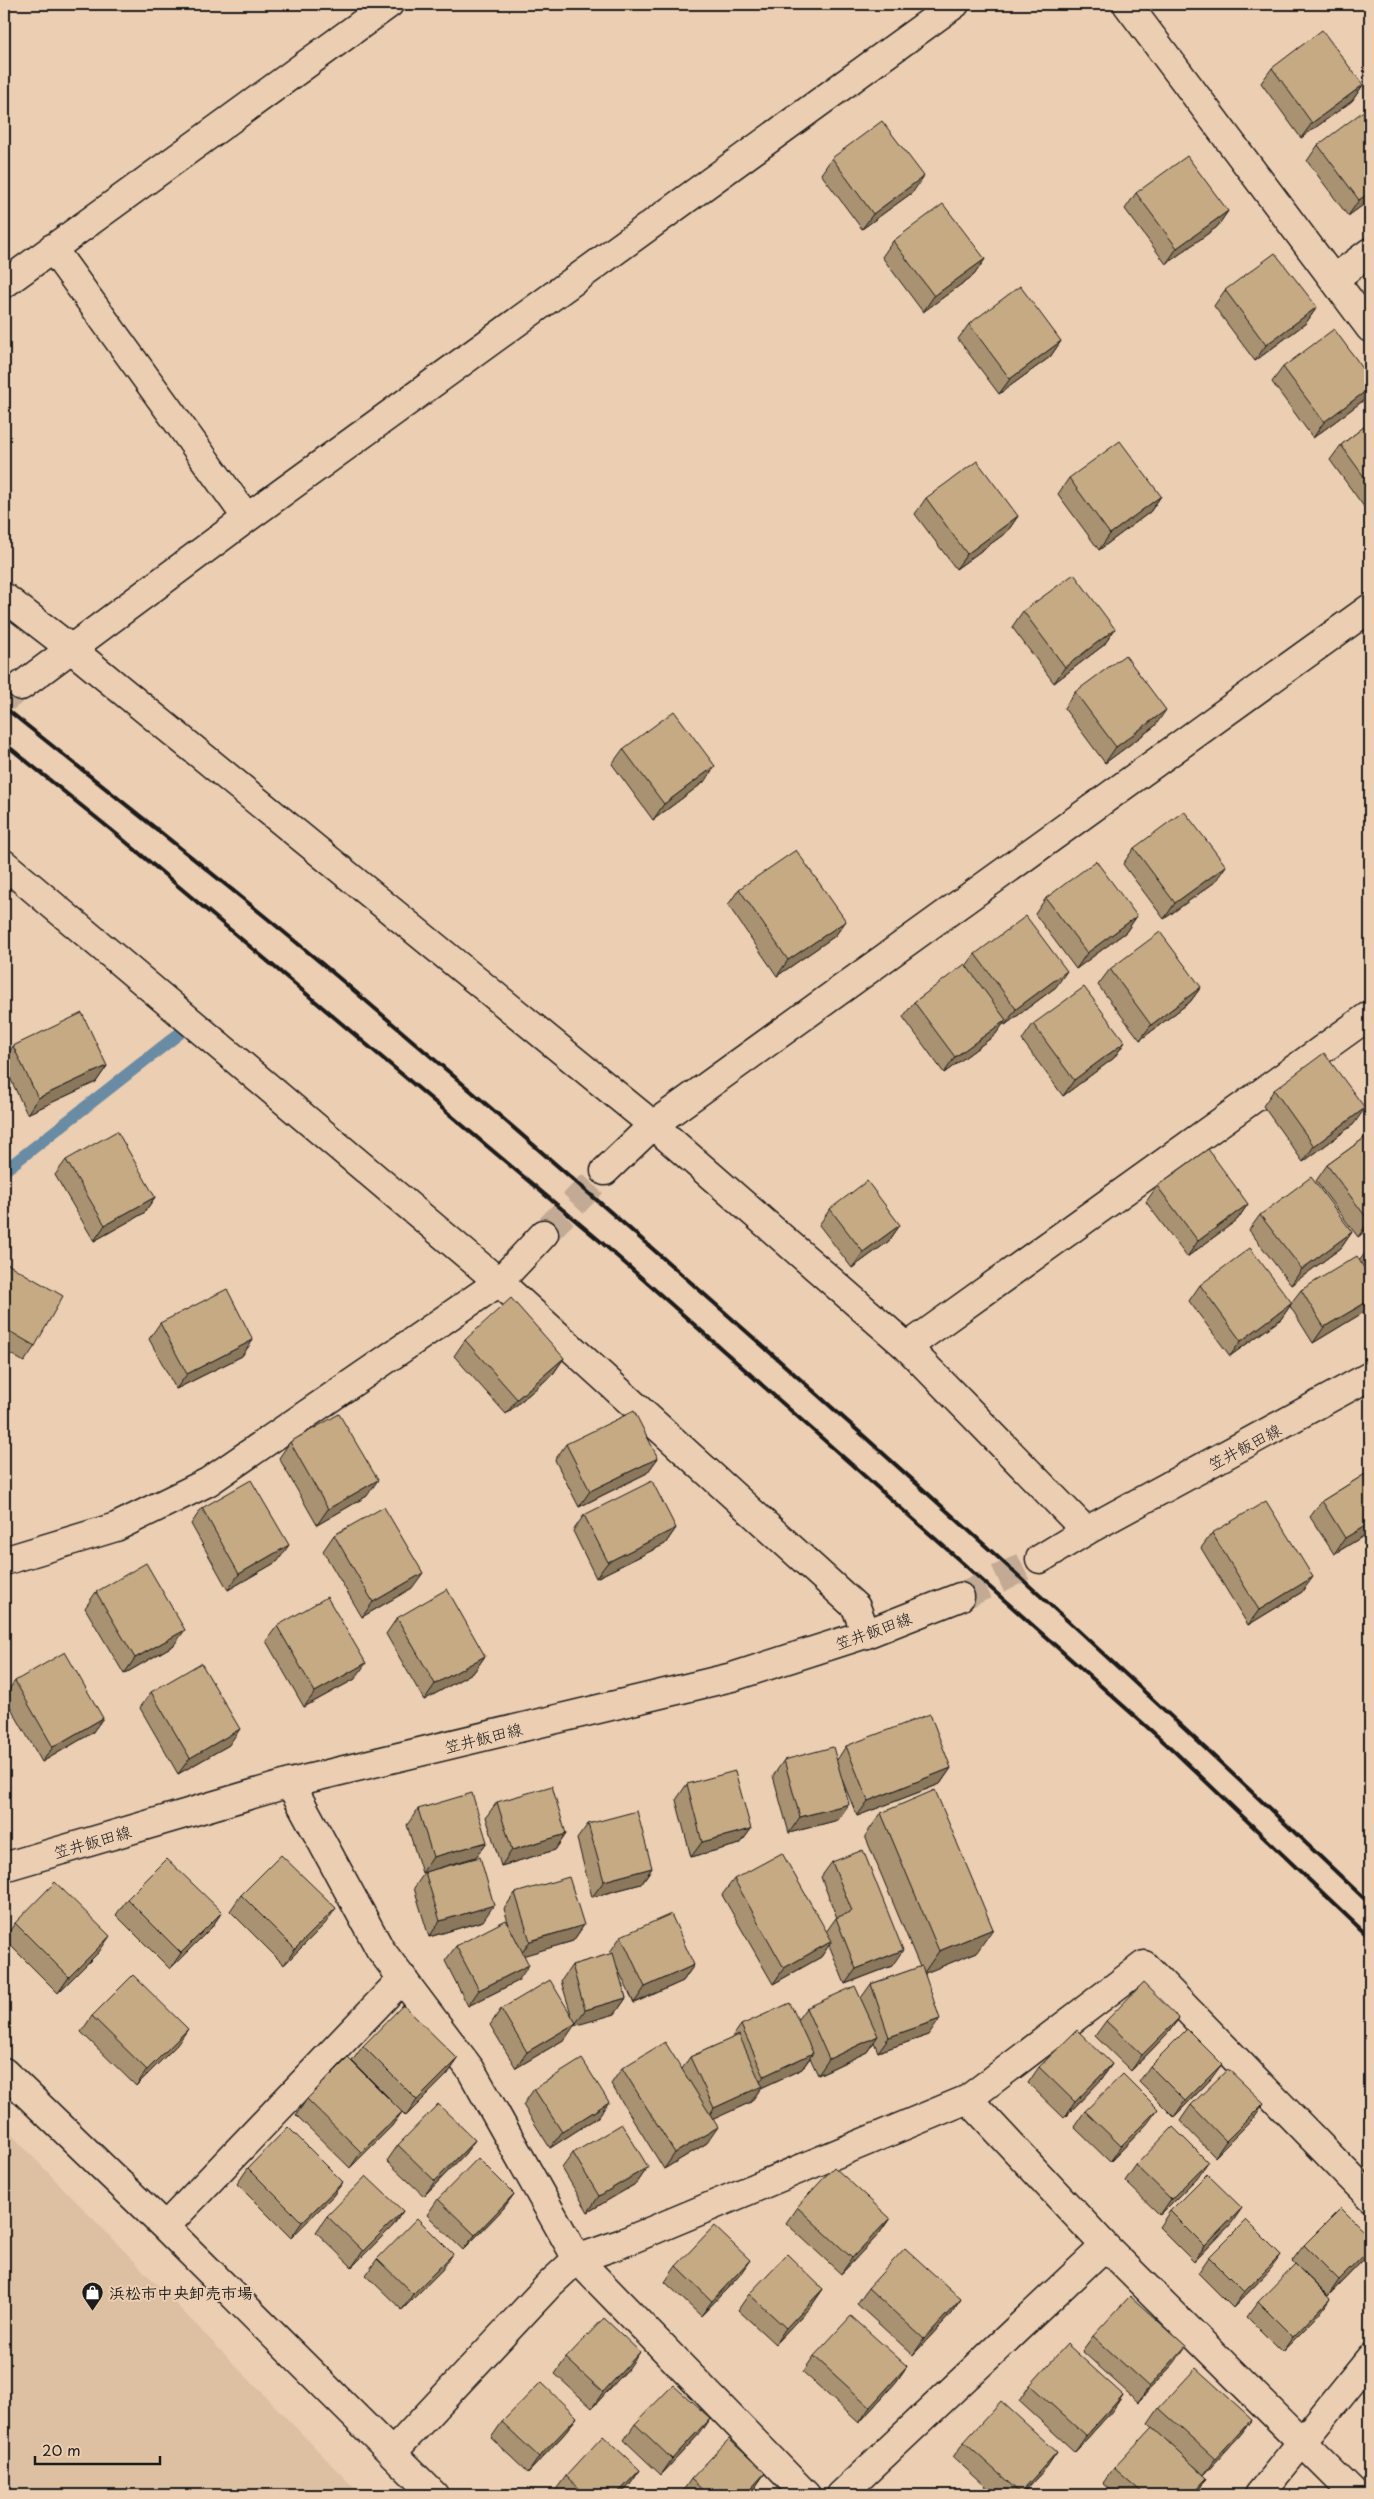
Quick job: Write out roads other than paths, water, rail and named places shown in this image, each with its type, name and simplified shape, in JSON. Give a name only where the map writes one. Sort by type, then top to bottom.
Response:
[{"type":"street","points":[[4,284],[389,4]]},
{"type":"street","points":[[21,686],[247,518],[955,4]]},
{"type":"street","points":[[1127,4],[1370,328]]},
{"type":"street","points":[[52,248],[247,518]]},
{"type":"street","points":[[1334,279],[1370,252]]},
{"type":"street","points":[[4,597],[70,648],[652,1125],[907,1347],[1086,1531]]},
{"type":"street","points":[[605,1172],[652,1125],[1370,608]]},
{"type":"street","points":[[4,864],[499,1282],[856,1607],[866,1634]]},
{"type":"street","points":[[907,1347],[1370,1015]]},
{"type":"street","points":[[4,1561],[116,1526],[208,1482],[499,1282],[544,1234]]},
{"type":"street","name":"笠井飯田線","points":[[1040,1559],[1086,1531],[1370,1376]]},
{"type":"street","name":"笠井飯田線","points":[[4,1868],[290,1783],[732,1677],[866,1634],[960,1597]]},
{"type":"street","points":[[290,1783],[380,1949],[471,2070],[577,2259],[806,2495]]},
{"type":"street","points":[[392,2453],[550,2284],[577,2259],[620,2244],[968,2099],[1144,1965],[1370,2197]]},
{"type":"street","points":[[165,2227],[403,1978]]},
{"type":"street","points":[[4,2072],[165,2227],[434,2495]]},
{"type":"street","points":[[968,2099],[1105,2246],[1355,2495]]},
{"type":"street","points":[[841,2495],[1105,2246]]},
{"type":"street","points":[[1259,2495],[1370,2358]]},
{"type":"waterway","points":[[4,1171],[180,1033]]},
{"type":"tunnel","points":[[4,699],[21,686]]},
{"type":"tunnel","points":[[544,1234],[605,1171]]},
{"type":"tunnel","points":[[960,1597],[1040,1559]]},
{"type":"railway","points":[[4,707],[333,973],[631,1230],[881,1451],[1004,1563],[1249,1789],[1370,1904]]},
{"type":"railway","points":[[4,743],[120,837],[600,1241],[1173,1750],[1370,1938]]},
{"type":"place","name":"浜松市中央卸売市場","points":[[93,2311]]}]
